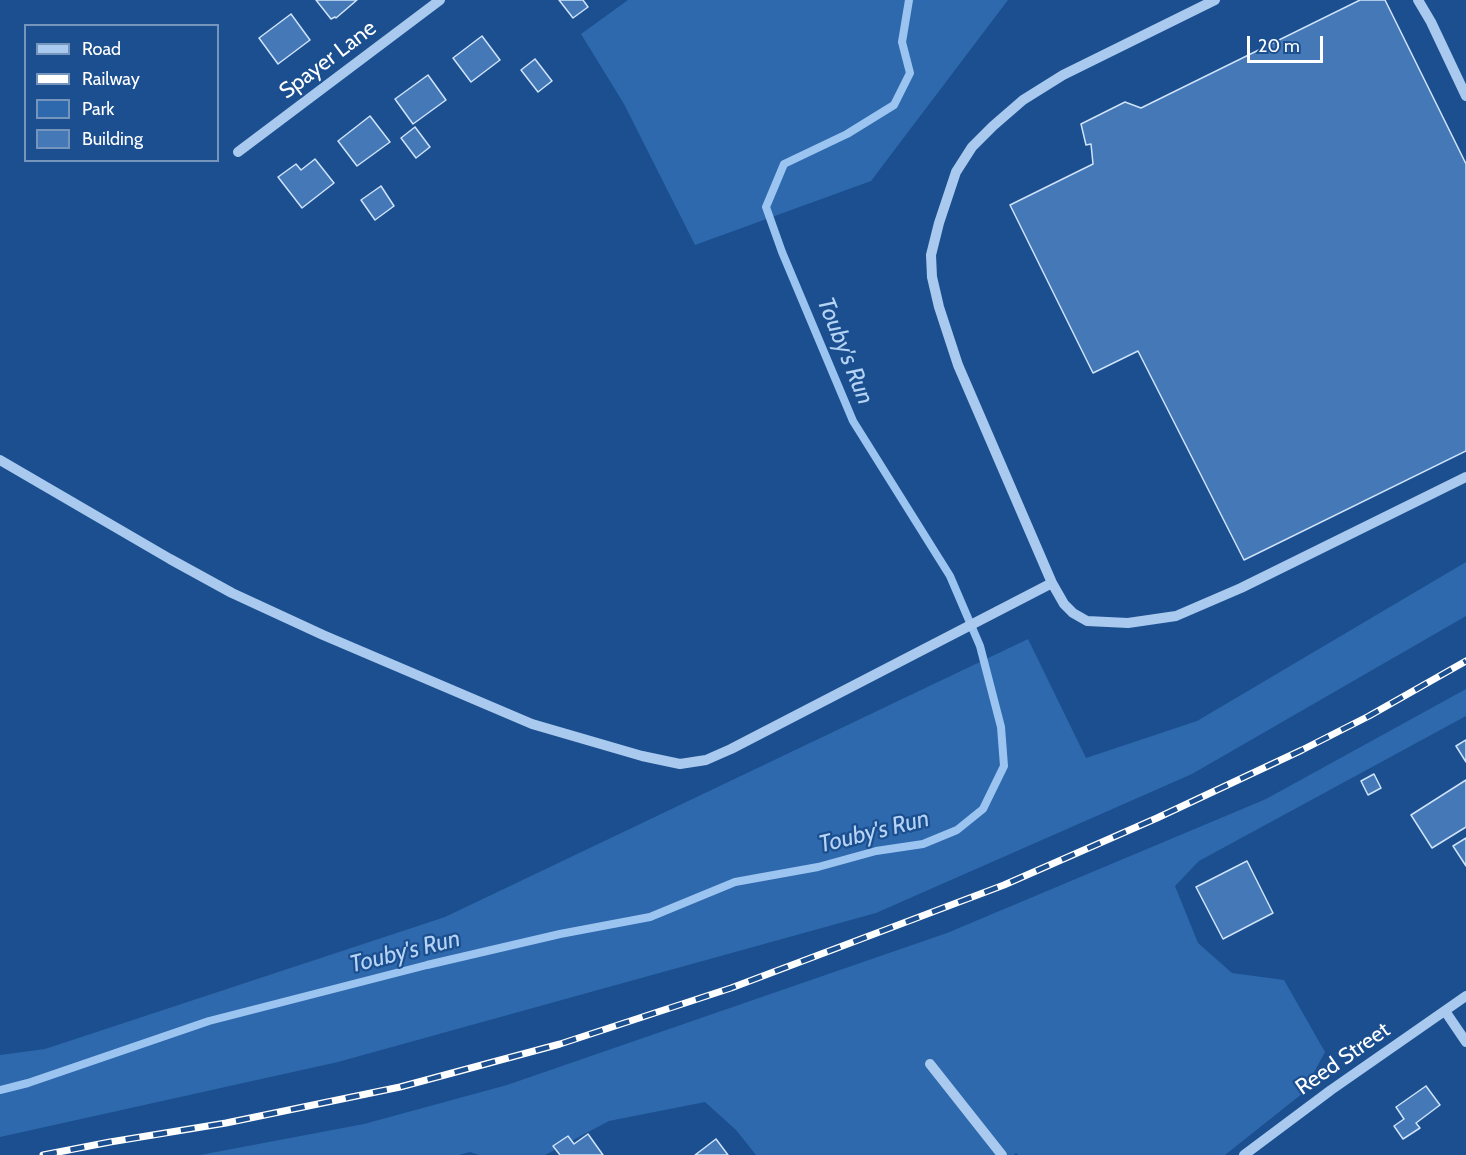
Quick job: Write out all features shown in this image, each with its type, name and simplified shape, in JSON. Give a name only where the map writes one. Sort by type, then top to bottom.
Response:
[{"type":"street","name":"Spayer Lane","points":[[238,152],[440,0]]},
{"type":"street","points":[[1215,0],[1063,75],[1023,100],[972,147],[956,172],[939,223],[931,255],[932,277],[939,307],[958,365],[1052,583],[1064,604],[1073,613],[1087,621],[1128,623],[1176,616],[1241,588],[1466,477]]},
{"type":"street","points":[[1418,0],[1466,96]]},
{"type":"street","points":[[0,460],[232,593],[323,635],[532,724],[642,756],[680,764],[706,760],[731,748],[1052,583]]},
{"type":"street","name":"Reed Street","points":[[1244,1155],[1331,1090],[1466,996]]},
{"type":"street","points":[[1445,1011],[1466,1042]]},
{"type":"street","points":[[930,1064],[1002,1155]]},
{"type":"green space","points":[[628,0],[1008,0],[871,181],[695,245],[624,104],[581,34]]},
{"type":"green space","points":[[1466,562],[1466,616],[1192,774],[876,913],[338,1062],[0,1137],[0,1055],[45,1049],[445,917],[1028,639],[1086,758],[1197,721]]},
{"type":"green space","points":[[1466,689],[1466,716],[1199,861],[1175,886],[1198,943],[1232,973],[1284,980],[1325,1052],[1303,1093],[1225,1155],[1018,1155],[1016,1153],[1014,1155],[756,1155],[736,1130],[705,1102],[609,1121],[545,1155],[479,1155],[470,1152],[459,1155],[200,1155],[364,1124],[507,1085],[947,933],[1266,799]]},
{"type":"building","points":[[316,0],[357,0],[336,18],[331,19]]},
{"type":"building","points":[[559,0],[583,0],[588,7],[573,18]]},
{"type":"building","points":[[1360,0],[1385,0],[1466,164],[1466,451],[1244,560],[1138,351],[1093,373],[1010,205],[1093,164],[1091,144],[1086,145],[1081,124],[1125,102],[1141,108]]},
{"type":"building","points":[[291,14],[310,40],[278,64],[259,38]]},
{"type":"building","points":[[482,36],[500,60],[471,82],[453,58]]},
{"type":"building","points":[[535,59],[552,81],[538,92],[521,70]]},
{"type":"building","points":[[428,75],[446,100],[413,124],[395,99]]},
{"type":"building","points":[[370,116],[390,142],[357,166],[338,141]]},
{"type":"building","points":[[415,127],[430,147],[416,158],[401,138]]},
{"type":"building","points":[[315,159],[334,183],[302,208],[278,177],[296,164],[301,170]]},
{"type":"building","points":[[381,186],[394,206],[375,220],[361,200]]},
{"type":"building","points":[[1466,740],[1466,762],[1456,746]]},
{"type":"building","points":[[1374,774],[1381,788],[1368,795],[1361,781]]},
{"type":"building","points":[[1466,780],[1466,827],[1432,848],[1411,815]]},
{"type":"building","points":[[1466,838],[1466,866],[1453,846]]},
{"type":"building","points":[[1247,861],[1273,913],[1223,939],[1196,887]]},
{"type":"building","points":[[1426,1086],[1440,1105],[1416,1123],[1420,1128],[1403,1139],[1394,1126],[1404,1119],[1396,1107]]},
{"type":"building","points":[[588,1134],[603,1155],[560,1155],[553,1146],[568,1136],[574,1144]]},
{"type":"building","points":[[716,1139],[728,1155],[695,1155]]},
{"type":"waterway","name":"Touby's Run","points":[[0,1090],[28,1083],[209,1021],[427,965],[560,934],[650,917],[735,882],[818,867],[876,851],[923,844],[957,830],[983,809],[1004,766],[1001,727],[980,646],[950,576],[853,421],[782,252],[766,207],[784,164],[847,134],[894,105],[910,73],[902,42],[909,0]]},
{"type":"railway","points":[[43,1155],[226,1123],[400,1087],[560,1044],[731,988],[1004,885],[1157,818],[1369,716],[1466,661]]}]
